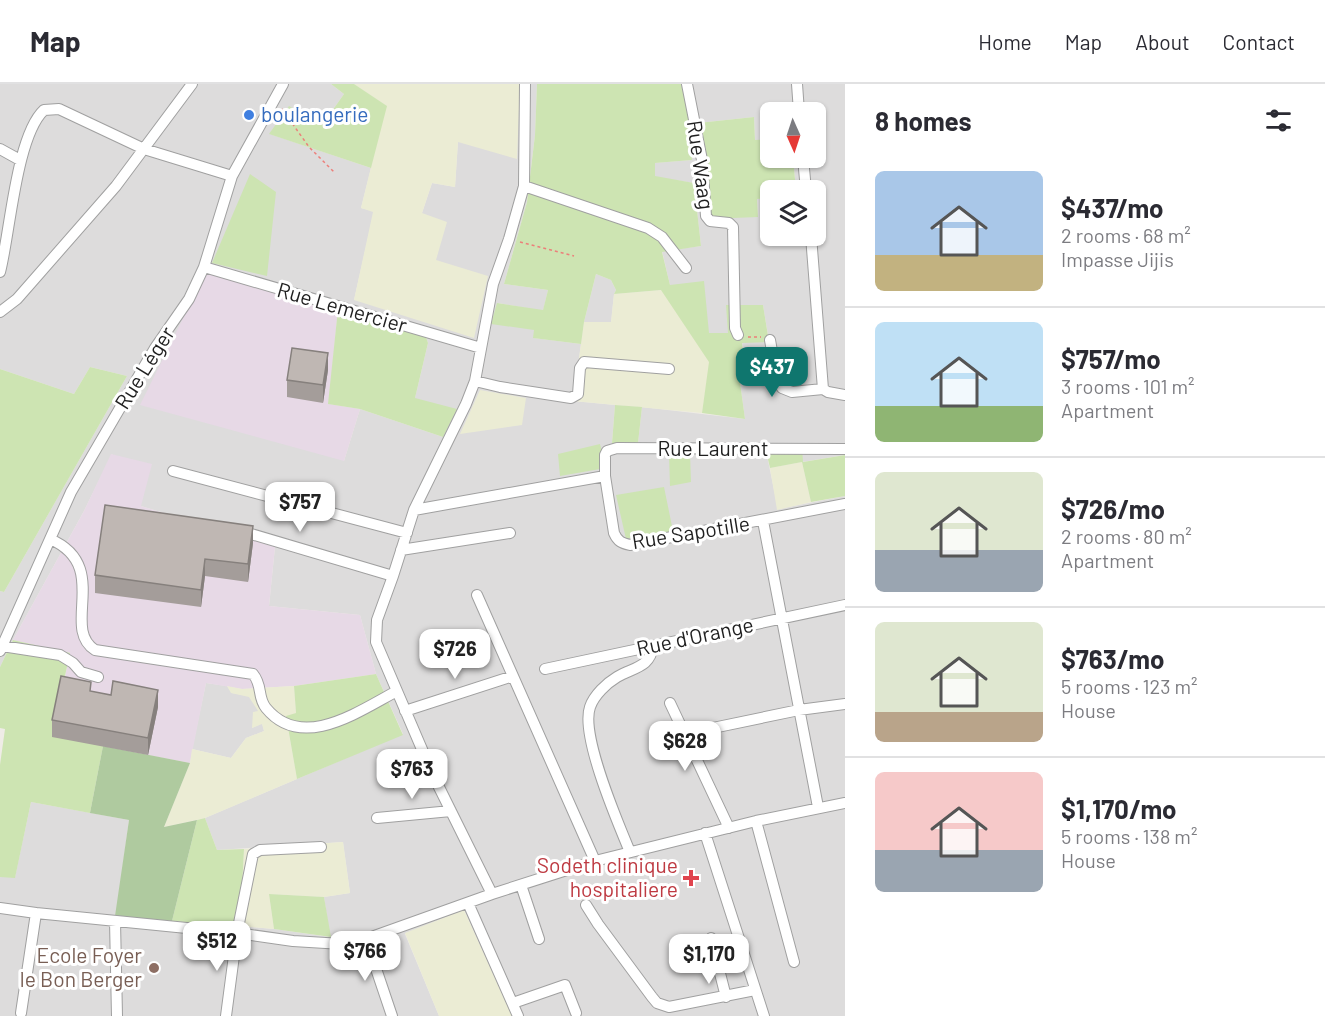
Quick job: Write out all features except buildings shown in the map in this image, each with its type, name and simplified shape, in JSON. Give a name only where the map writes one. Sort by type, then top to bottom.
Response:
[{"type":"street","points":[[0,312],[17,300],[116,186],[192,84]]},
{"type":"street","name":"Rue Léger","points":[[1,649],[71,492],[155,348],[189,299],[204,267],[232,176],[283,84]]},
{"type":"street","points":[[492,894],[405,711],[376,642],[375,633],[377,620],[414,510],[475,381],[493,284],[524,186],[525,84]]},
{"type":"street","name":"Rue Waag","points":[[687,84],[702,160],[706,216],[710,221],[729,223],[733,227],[735,328],[738,335]]},
{"type":"street","points":[[798,84],[799,102]]},
{"type":"street","points":[[1,266],[20,160],[39,114],[44,110],[59,109],[144,149],[232,176]]},
{"type":"street","points":[[0,150],[20,160]]},
{"type":"street","points":[[524,186],[648,228],[662,237],[686,268]]},
{"type":"street","points":[[812,246],[822,389]]},
{"type":"street","name":"Rue Lemercier","points":[[204,267],[481,348]]},
{"type":"street","points":[[770,340],[777,379],[782,388],[792,392],[822,389],[845,395]]},
{"type":"street","points":[[475,381],[571,398],[578,394],[580,368],[584,362],[669,369]]},
{"type":"street","name":"Rue Laurent","points":[[605,476],[605,455],[607,451],[617,448],[845,449]]},
{"type":"street","points":[[173,471],[407,532]]},
{"type":"street","points":[[414,510],[605,476]]},
{"type":"street","name":"Rue Sapotille","points":[[605,476],[614,533],[617,540],[622,543],[638,544],[845,504]]},
{"type":"street","points":[[763,521],[818,807]]},
{"type":"street","points":[[233,528],[393,576]]},
{"type":"street","points":[[401,550],[510,533]]},
{"type":"street","points":[[51,539],[72,554],[80,564],[82,630],[84,639],[95,650],[253,674],[259,681],[261,698],[266,708],[278,718],[297,728],[314,728],[338,722],[397,691]]},
{"type":"street","points":[[477,595],[595,861]]},
{"type":"street","name":"Rue d'Orange","points":[[545,669],[845,606]]},
{"type":"street","points":[[630,852],[607,793],[588,732],[588,717],[590,705],[603,687],[616,677],[646,663],[652,656],[653,646]]},
{"type":"street","points":[[1,649],[60,655],[73,663],[81,672],[98,676]]},
{"type":"street","points":[[405,711],[513,676]]},
{"type":"street","points":[[670,703],[729,828]]},
{"type":"street","points":[[684,734],[800,710],[845,704]]},
{"type":"street","points":[[0,908],[293,941],[342,944],[366,939],[492,894],[595,861],[756,821],[845,803]]},
{"type":"street","points":[[377,818],[451,811]]},
{"type":"street","points":[[756,821],[794,962]]},
{"type":"street","points":[[705,833],[764,1016]]},
{"type":"street","points":[[226,1016],[237,933],[253,854],[260,850],[321,847]]},
{"type":"street","points":[[521,885],[539,939]]},
{"type":"street","points":[[468,903],[518,1016]]},
{"type":"street","points":[[586,905],[657,1003],[669,1007],[755,990]]},
{"type":"street","points":[[21,1013],[36,913]]},
{"type":"street","points":[[115,921],[117,1016]]},
{"type":"street","points":[[711,938],[726,997]]},
{"type":"street","points":[[366,939],[392,1016]]},
{"type":"street","points":[[513,1004],[565,985],[576,1013]]},
{"type":"path","points":[[274,99],[309,147],[335,173]]},
{"type":"path","points":[[509,239],[574,256]]},
{"type":"path","points":[[738,335],[770,340]]},
{"type":"shaded area","points":[[0,84],[331,84],[344,94],[322,125],[270,134],[371,168],[361,208],[374,211],[354,300],[436,260],[422,213],[432,183],[455,187],[458,141],[520,84],[537,84],[535,135],[527,202],[504,284],[548,290],[543,311],[498,303],[534,330],[534,338],[581,344],[573,401],[615,405],[612,443],[638,443],[642,407],[745,419],[739,375],[744,357],[742,342],[769,341],[763,305],[728,333],[709,333],[670,285],[662,251],[701,246],[694,183],[655,177],[654,163],[692,160],[689,114],[681,84],[845,84],[845,455],[802,462],[766,451],[778,509],[845,496],[845,1016],[512,1016],[464,910],[405,934],[439,1016],[0,1016],[0,877],[15,877],[31,802],[129,820],[116,916],[274,929],[330,937],[324,897],[350,893],[343,842],[217,850],[205,818],[403,734],[376,674],[360,615],[269,606],[275,547],[141,506],[112,454],[0,667],[0,591],[4,592],[127,376],[90,367],[74,394],[0,369]],"holes":[[[760,102],[826,102],[826,168],[794,168],[795,180],[826,180],[826,246],[760,246],[760,199],[757,199],[758,216],[698,123],[754,117],[755,141],[760,140]],[[206,272],[426,337],[428,343],[415,398],[443,437],[360,409],[344,461]]]},
{"type":"shaded area","points":[[206,272],[338,309],[329,404],[360,409],[344,461],[140,405]]},
{"type":"shaded area","points":[[596,274],[611,280],[616,290],[611,323],[584,322]]},
{"type":"shaded area","points":[[111,454],[152,464],[141,506],[275,547],[269,606],[360,615],[376,674],[294,686],[242,689],[206,683],[190,763],[52,737],[70,653],[13,640],[84,511]]},
{"type":"shaded area","points":[[206,683],[227,686],[232,693],[249,696],[259,711],[252,728],[262,723],[264,731],[246,738],[231,758],[192,749]]},
{"type":"green space","points":[[331,84],[354,84],[387,106],[371,168],[269,134],[289,106],[322,125],[344,94]]},
{"type":"green space","points":[[354,84],[520,84],[517,159],[458,142],[455,187],[432,183],[422,213],[447,222],[436,260],[488,276],[474,338],[354,300],[373,212],[361,208],[386,106]]},
{"type":"green space","points":[[537,84],[681,84],[689,114],[692,160],[655,163],[655,176],[694,183],[701,246],[662,252],[670,285],[704,281],[709,333],[728,333],[726,305],[763,305],[769,342],[742,343],[744,357],[739,375],[745,419],[702,413],[709,362],[661,290],[614,294],[616,290],[611,280],[596,274],[581,344],[533,338],[534,330],[491,324],[497,303],[543,310],[548,290],[504,284],[527,202],[535,135]]},
{"type":"green space","points":[[754,117],[755,140],[760,140],[760,168],[794,168],[795,180],[760,180],[760,199],[757,199],[758,217],[708,219],[698,123]]},
{"type":"green space","points":[[250,174],[276,192],[267,276],[212,263]]},
{"type":"green space","points":[[662,290],[710,362],[702,413],[573,401],[584,322],[611,322],[614,294]]},
{"type":"green space","points":[[338,309],[426,337],[428,343],[415,398],[457,409],[443,437],[360,409],[328,404]]},
{"type":"green space","points":[[90,367],[127,376],[4,592],[0,591],[0,369],[74,394]]},
{"type":"green space","points":[[480,390],[526,398],[522,425],[460,434]]},
{"type":"green space","points":[[615,405],[642,407],[638,443],[612,443]]},
{"type":"green space","points":[[600,444],[606,468],[560,476],[558,454]]},
{"type":"green space","points":[[802,448],[803,462],[845,455],[845,496],[811,502],[802,462],[770,468],[766,451]]},
{"type":"green space","points":[[690,453],[691,482],[670,486],[669,454]]},
{"type":"green space","points":[[802,462],[811,502],[777,510],[770,468]]},
{"type":"green space","points":[[664,487],[673,531],[626,539],[616,495]]},
{"type":"green space","points":[[13,640],[70,653],[61,694],[103,746],[90,813],[31,802],[15,878],[0,877],[0,765],[5,729],[0,728],[0,667]]},
{"type":"green space","points":[[376,674],[403,735],[297,779],[286,716],[296,713],[294,686]]},
{"type":"green space","points":[[227,686],[242,689],[294,686],[296,713],[286,717],[297,779],[205,818],[164,827],[190,763],[192,749],[231,758],[246,738],[264,731],[262,724],[252,728],[253,712],[258,711],[249,697],[231,693]]},
{"type":"green space","points":[[103,746],[190,763],[164,827],[197,820],[172,921],[115,916],[129,820],[90,813]]},
{"type":"green space","points":[[205,818],[217,850],[244,849],[240,926],[172,921],[197,820]]},
{"type":"green space","points":[[343,842],[350,893],[324,897],[269,894],[274,929],[240,926],[244,849]]},
{"type":"green space","points":[[269,894],[324,897],[331,937],[274,929]]},
{"type":"green space","points":[[464,910],[512,1016],[439,1016],[405,933]]},
{"type":"place","name":"boulangerie","points":[[249,115]]},
{"type":"place","name":"Sodeth clinique hospitaliere","points":[[691,878]]},
{"type":"place","name":"Ecole Foyer le Bon Berger","points":[[154,968]]}]
